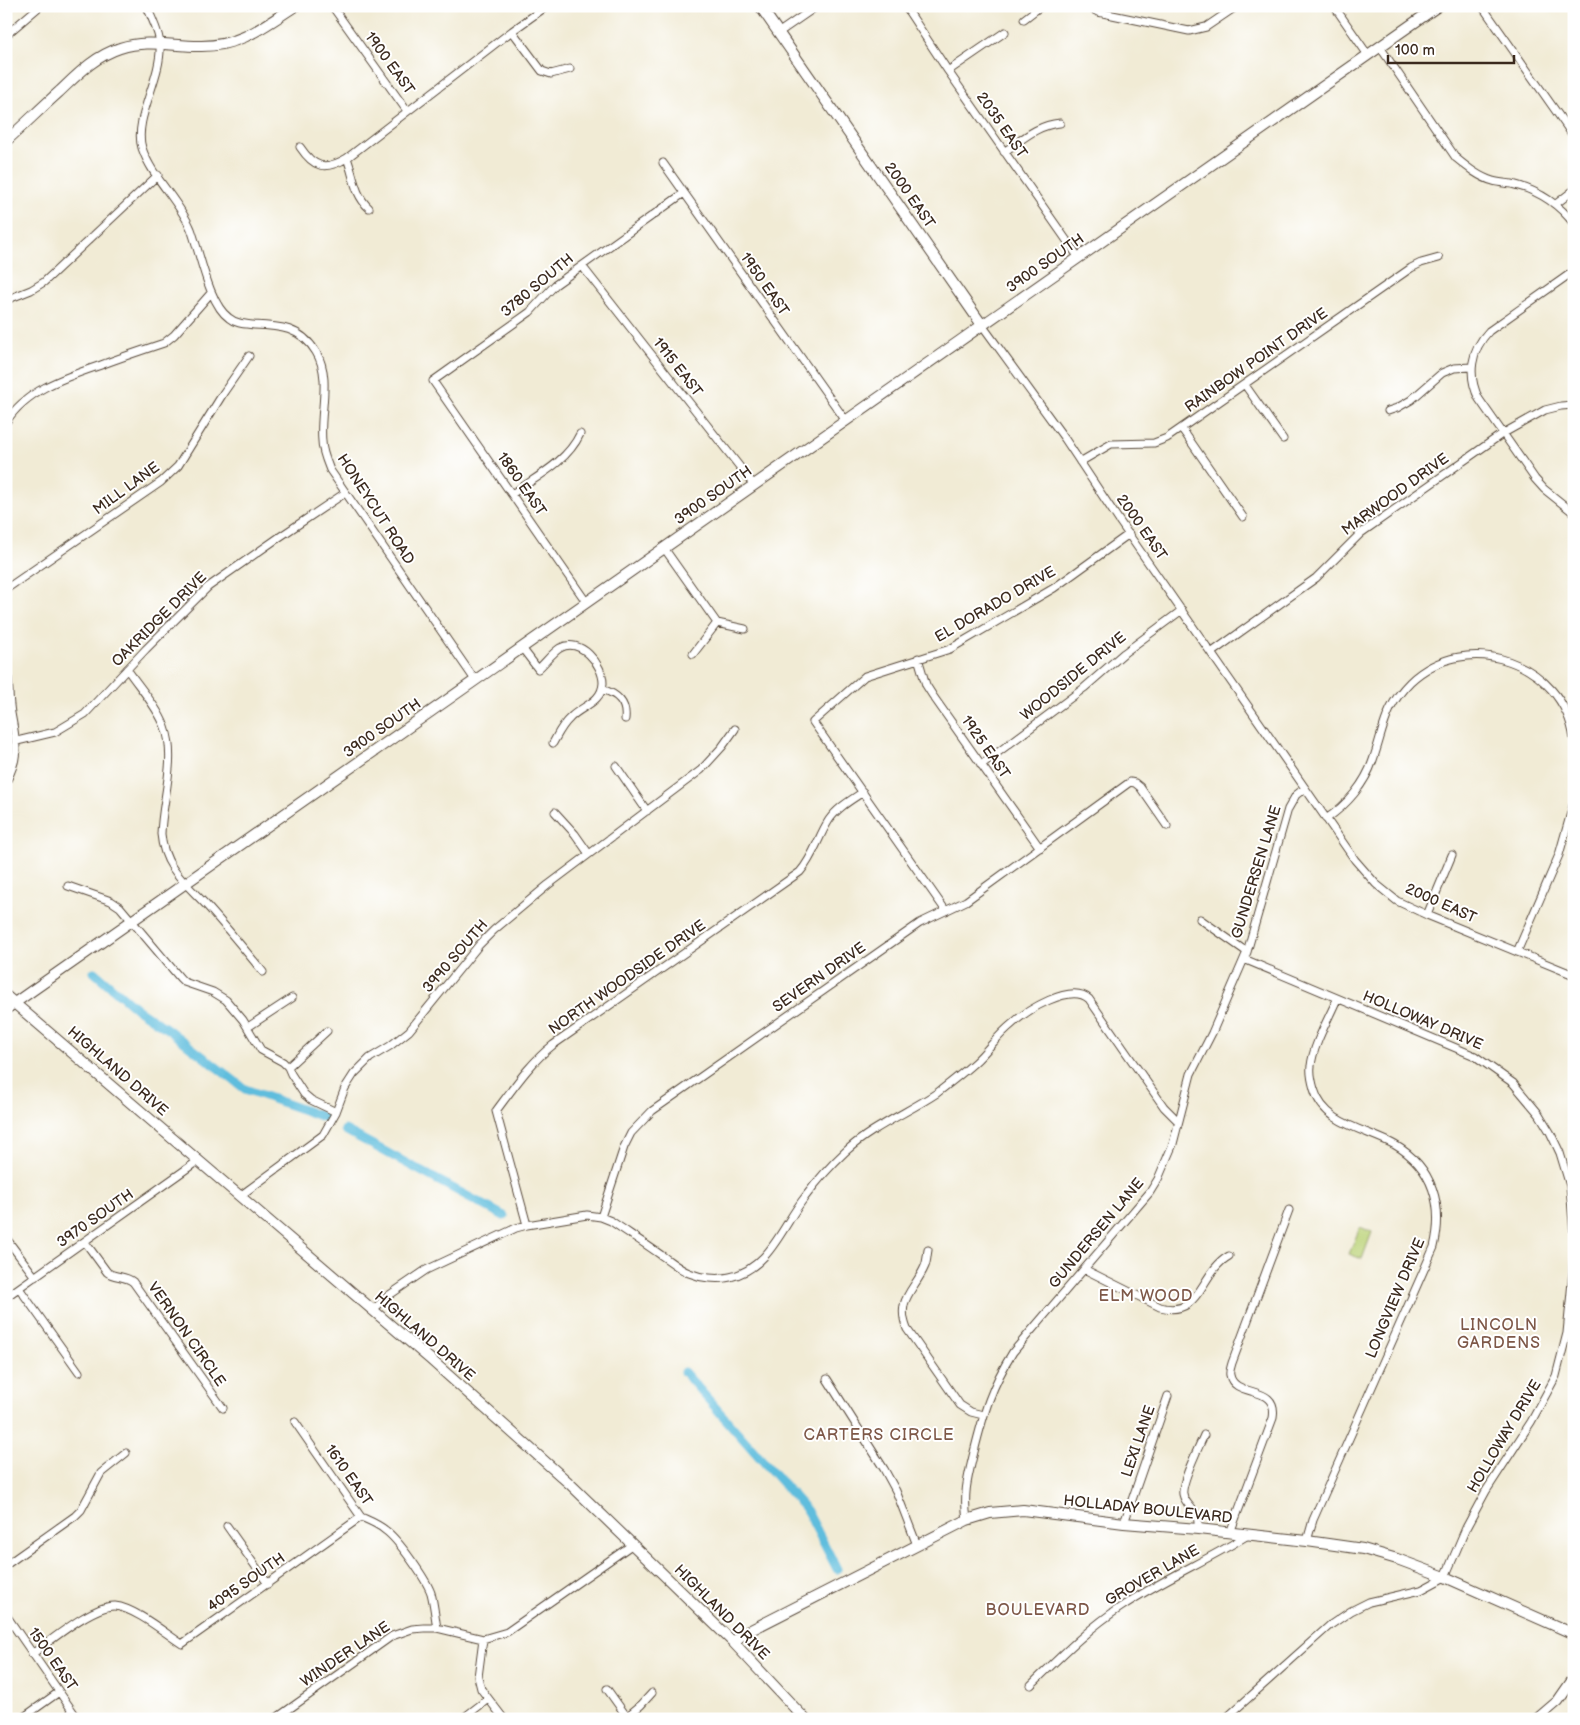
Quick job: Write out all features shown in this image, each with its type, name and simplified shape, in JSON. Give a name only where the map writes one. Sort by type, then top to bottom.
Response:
[{"type":"main road","points":[[6,141],[90,64],[108,52],[121,47],[147,43],[198,46],[227,44],[253,34],[295,6]]},
{"type":"main road","name":"2000 EAST","points":[[760,6],[982,325]]},
{"type":"main road","name":"3900 SOUTH","points":[[10,1006],[1438,6]]},
{"type":"main road","name":"HIGHLAND DRIVE","points":[[6,996],[10,1006],[199,1160],[430,1359],[570,1484],[733,1642],[805,1719]]},
{"type":"main road","name":"HOLLADAY BOULEVARD","points":[[733,1642],[917,1544],[967,1520],[990,1514],[1023,1510],[1124,1523],[1307,1541],[1363,1549],[1397,1559],[1444,1577],[1574,1634]]},
{"type":"main road","points":[[1536,1719],[1558,1701],[1574,1678]]},
{"type":"street","points":[[6,35],[40,6]]},
{"type":"street","name":"HONEYCUT ROAD","points":[[147,6],[160,44],[159,65],[140,134],[142,148],[158,176],[178,203],[187,221],[211,293],[219,308],[234,322],[289,328],[304,338],[316,352],[323,377],[321,428],[323,451],[330,470],[475,680]]},
{"type":"street","name":"1900 EAST","points":[[332,6],[407,111]]},
{"type":"street","points":[[300,147],[307,158],[316,164],[323,167],[335,165],[347,158],[547,6]]},
{"type":"street","points":[[778,32],[816,6]]},
{"type":"street","name":"2035 EAST","points":[[905,6],[948,71],[1079,258]]},
{"type":"street","points":[[1024,19],[1041,6]]},
{"type":"street","points":[[1086,6],[1098,12],[1189,31],[1206,27],[1237,6]]},
{"type":"street","points":[[1334,6],[1368,55]]},
{"type":"street","points":[[1482,6],[1574,137]]},
{"type":"street","points":[[512,31],[542,71],[552,74],[570,69]]},
{"type":"street","points":[[948,71],[1005,32]]},
{"type":"street","points":[[1380,47],[1456,158],[1472,171],[1492,181],[1512,184],[1526,189],[1556,204],[1574,224]]},
{"type":"street","points":[[1004,152],[1038,128],[1048,124],[1060,123]]},
{"type":"street","points":[[347,158],[357,192],[361,201],[369,208]]},
{"type":"street","name":"1950 EAST","points":[[663,163],[846,421]]},
{"type":"street","points":[[6,300],[31,290],[44,282],[158,176]]},
{"type":"street","points":[[1556,204],[1574,190]]},
{"type":"street","name":"3780 SOUTH","points":[[433,381],[530,312],[555,285],[684,193]]},
{"type":"street","name":"RAINBOW POINT DRIVE","points":[[1080,462],[1111,444],[1154,443],[1166,438],[1411,268],[1439,258]]},
{"type":"street","name":"1915 EAST","points":[[582,266],[754,485]]},
{"type":"street","points":[[1574,271],[1489,331],[1476,351],[1472,367],[1472,380],[1476,393],[1502,434],[1540,484],[1574,513]]},
{"type":"street","points":[[6,422],[31,396],[54,382],[164,343],[174,335],[211,293]]},
{"type":"street","name":"2000 EAST","points":[[982,325],[1080,462],[1355,860],[1376,884],[1397,901],[1427,915],[1574,975]]},
{"type":"street","name":"MILL LANE","points":[[6,589],[167,477],[178,466],[249,356]]},
{"type":"street","points":[[1388,411],[1398,408],[1411,400],[1437,376],[1448,370],[1472,367]]},
{"type":"street","name":"1860 EAST","points":[[433,381],[587,603]]},
{"type":"street","points":[[1245,384],[1283,439]]},
{"type":"street","name":"MARWOOD DRIVE","points":[[1211,653],[1311,582],[1361,533],[1502,434],[1545,410],[1562,406],[1574,406]]},
{"type":"street","points":[[1182,428],[1243,517]]},
{"type":"street","points":[[512,494],[566,456],[580,434]]},
{"type":"street","name":"OAKRIDGE DRIVE","points":[[17,740],[55,732],[85,714],[180,613],[208,587],[345,493]]},
{"type":"street","name":"EL DORADO DRIVE","points":[[946,911],[813,722],[864,676],[950,649],[1054,588],[1129,534]]},
{"type":"street","points":[[664,548],[717,624],[745,629]]},
{"type":"street","name":"WOODSIDE DRIVE","points":[[981,765],[1084,688],[1124,653],[1182,610]]},
{"type":"street","points":[[693,654],[717,624]]},
{"type":"street","points":[[522,648],[538,670],[559,648],[574,646],[582,648],[588,653],[602,676],[602,689],[595,701],[576,712],[567,721],[553,743]]},
{"type":"street","points":[[1326,818],[1339,810],[1363,782],[1373,761],[1384,722],[1394,702],[1410,682],[1429,668],[1452,658],[1473,655],[1504,660],[1527,670],[1542,680],[1554,693],[1566,712],[1574,740]]},
{"type":"street","name":"1925 EAST","points":[[918,658],[926,685],[1040,848]]},
{"type":"street","points":[[127,669],[157,712],[168,736],[170,760],[161,824],[161,839],[167,859],[184,884],[206,905],[263,972]]},
{"type":"street","points":[[6,672],[17,740],[15,757],[6,782]]},
{"type":"street","points":[[602,689],[620,699],[625,709],[624,719]]},
{"type":"street","name":"3990 SOUTH","points":[[240,1196],[324,1136],[336,1112],[341,1095],[354,1074],[370,1058],[390,1046],[409,1031],[479,945],[494,930],[533,897],[709,763],[736,729]]},
{"type":"street","points":[[616,766],[647,811]]},
{"type":"street","name":"SEVERN DRIVE","points":[[601,1217],[624,1148],[632,1133],[652,1111],[920,923],[966,901],[1123,786],[1133,782],[1140,787],[1167,826]]},
{"type":"street","name":"GUNDERSEN LANE","points":[[967,1520],[965,1490],[983,1415],[999,1374],[1013,1352],[1150,1192],[1158,1180],[1173,1144],[1191,1074],[1212,1032],[1245,955],[1288,809],[1296,795],[1305,788]]},
{"type":"street","name":"NORTH WOODSIDE DRIVE","points":[[526,1225],[496,1111],[522,1075],[537,1058],[553,1045],[800,872],[812,856],[830,820],[839,810],[863,792]]},
{"type":"street","points":[[1518,952],[1558,855],[1574,802]]},
{"type":"street","points":[[555,812],[575,834],[589,854]]},
{"type":"street","points":[[1427,915],[1452,855]]},
{"type":"street","points":[[68,886],[116,904],[132,920],[180,978],[214,992],[226,1000],[248,1027],[261,1050],[283,1062],[288,1067],[306,1097],[336,1112]]},
{"type":"street","name":"HOLLOWAY DRIVE","points":[[1200,919],[1245,955],[1337,999],[1475,1056],[1513,1083],[1539,1114],[1560,1152],[1570,1186],[1574,1236]]},
{"type":"street","points":[[373,1310],[388,1296],[426,1270],[494,1238],[526,1225],[587,1215],[611,1221],[689,1273],[713,1279],[729,1278],[743,1273],[757,1264],[772,1249],[804,1198],[823,1174],[846,1151],[869,1133],[936,1093],[962,1074],[1010,1025],[1025,1013],[1063,995],[1072,993],[1082,994],[1089,998],[1164,1107],[1178,1121]]},
{"type":"street","points":[[248,1027],[292,998]]},
{"type":"street","name":"LONGVIEW DRIVE","points":[[1307,1541],[1313,1520],[1434,1247],[1438,1232],[1439,1214],[1435,1195],[1429,1180],[1422,1168],[1409,1154],[1332,1116],[1322,1105],[1315,1093],[1311,1066],[1317,1046],[1337,999]]},
{"type":"street","points":[[288,1067],[328,1031]]},
{"type":"street","name":"3970 SOUTH","points":[[6,1297],[199,1160]]},
{"type":"street","points":[[1230,1533],[1273,1418],[1275,1408],[1272,1401],[1264,1396],[1238,1386],[1233,1382],[1230,1374],[1232,1363],[1289,1210]]},
{"type":"street","points":[[6,1238],[35,1277]]},
{"type":"street","name":"VERNON CIRCLE","points":[[85,1242],[111,1276],[125,1277],[133,1282],[223,1408]]},
{"type":"street","name":"HOLLOWAY DRIVE","points":[[1444,1577],[1466,1528],[1486,1492],[1531,1422],[1556,1376],[1567,1332],[1574,1245]]},
{"type":"street","points":[[928,1250],[924,1266],[904,1302],[904,1322],[960,1405],[971,1412],[983,1415]]},
{"type":"street","points":[[1084,1269],[1160,1307],[1172,1310],[1183,1308],[1191,1302],[1215,1266],[1229,1256]]},
{"type":"street","points":[[19,1288],[79,1372]]},
{"type":"street","points":[[827,1378],[884,1469],[896,1492],[917,1544]]},
{"type":"street","name":"LEXI LANE","points":[[1124,1523],[1168,1396]]},
{"type":"street","name":"1610 EAST","points":[[295,1422],[361,1517],[374,1522],[385,1530],[393,1537],[407,1556],[429,1588],[437,1628]]},
{"type":"street","points":[[1198,1529],[1198,1516],[1185,1498],[1183,1489],[1204,1434]]},
{"type":"street","points":[[6,1565],[75,1516],[81,1510],[101,1473],[126,1453]]},
{"type":"street","name":"4095 SOUTH","points":[[32,1654],[92,1612],[116,1606],[147,1620],[182,1644],[361,1517]]},
{"type":"street","points":[[227,1526],[268,1584]]},
{"type":"street","name":"GROVER LANE","points":[[1031,1685],[1088,1631],[1119,1608],[1149,1589],[1220,1552],[1248,1535]]},
{"type":"street","points":[[504,1719],[481,1689],[478,1677],[483,1638],[507,1632],[633,1544]]},
{"type":"street","points":[[1225,1719],[1329,1626],[1351,1610],[1369,1602],[1421,1590],[1444,1577]]},
{"type":"street","name":"1500 EAST","points":[[6,1615],[78,1719]]},
{"type":"street","name":"WINDER LANE","points":[[275,1719],[392,1636],[412,1629],[437,1628],[483,1638]]},
{"type":"street","points":[[607,1689],[626,1718],[641,1706],[652,1693]]},
{"type":"street","points":[[21,1719],[59,1692]]},
{"type":"street","points":[[462,1719],[488,1699]]},
{"type":"green space","points":[[1360,1227],[1372,1232],[1362,1259],[1349,1254]]},
{"type":"waterway","points":[[94,972],[137,1009],[166,1028],[245,1089],[326,1118]]},
{"type":"waterway","points":[[345,1130],[504,1216]]},
{"type":"waterway","points":[[684,1372],[807,1511],[837,1569]]},
{"type":"district","name":"ELM WOOD","points":[[1146,1295]]},
{"type":"district","name":"LINCOLN GARDENS","points":[[1499,1333]]},
{"type":"district","name":"CARTERS CIRCLE","points":[[879,1434]]},
{"type":"district","name":"BOULEVARD","points":[[1038,1609]]}]
